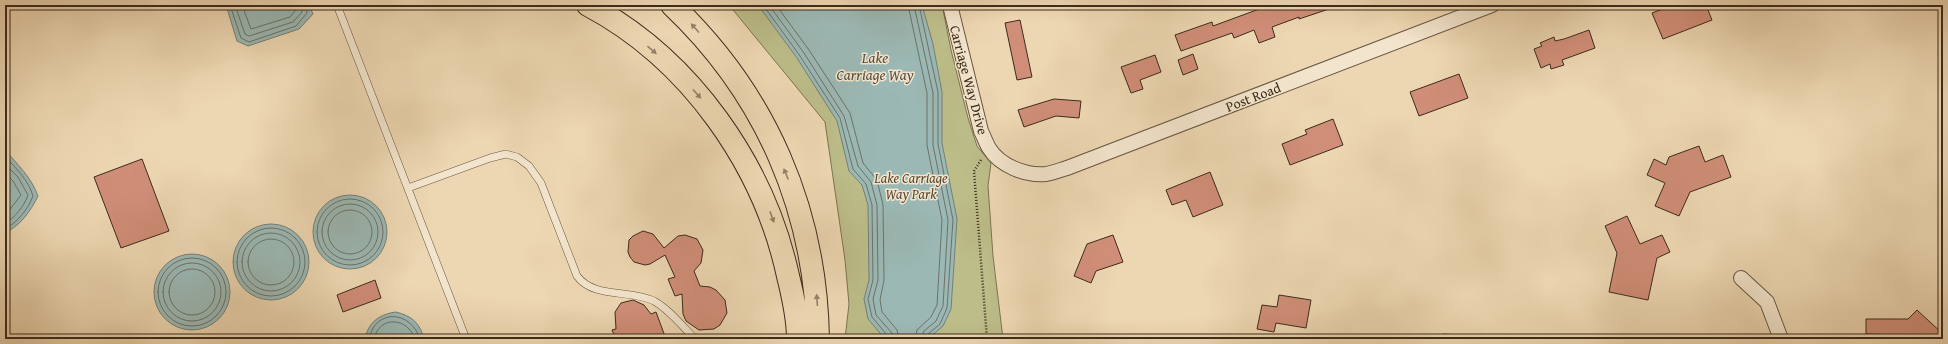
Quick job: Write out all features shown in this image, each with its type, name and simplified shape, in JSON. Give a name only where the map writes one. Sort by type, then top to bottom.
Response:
[{"type":"highway","points":[[588,5],[608,16],[633,34],[671,66],[702,99],[727,132],[758,184],[776,230],[792,292],[798,339]]},
{"type":"highway","points":[[672,5],[733,73],[762,120],[773,144],[787,177],[801,217],[810,255],[816,288],[818,339]]},
{"type":"street","name":"Carriage Way Drive","points":[[950,5],[981,132],[989,149],[1000,160],[1011,167]]},
{"type":"street","name":"Post Road","points":[[1011,167],[1026,173],[1046,174],[1067,168],[1492,5]]},
{"type":"street","points":[[1741,278],[1767,302],[1782,339]]},
{"type":"lane","points":[[337,5],[466,339]]},
{"type":"lane","points":[[408,188],[490,158],[506,154],[517,157],[528,166],[541,183],[577,276],[583,285],[597,290],[638,295],[654,301],[667,311],[695,339]]},
{"type":"path","points":[[987,339],[974,171],[982,157],[989,149]]},
{"type":"green space","name":"Lake Carriage Way","points":[[729,5],[942,5],[951,50],[968,118],[977,146],[991,163],[988,186],[993,256],[1003,339],[845,339],[849,304],[845,260],[825,122]]},
{"type":"water","points":[[226,5],[309,5],[313,14],[299,29],[248,46],[237,41]]},
{"type":"water","name":"Lake Carriage Way","points":[[758,5],[922,5],[933,44],[942,92],[942,143],[957,219],[951,309],[943,326],[928,339],[885,339],[868,319],[864,299],[869,280],[868,205],[862,185],[849,171],[837,121],[797,58]]},
{"type":"water","points":[[5,150],[28,177],[38,196],[24,218],[11,230],[5,233]]},
{"type":"water","points":[[343,195],[357,195],[371,201],[381,211],[387,225],[385,246],[381,253],[371,263],[357,269],[343,269],[329,263],[319,253],[313,239],[313,225],[319,211],[329,201]]},
{"type":"water","points":[[264,224],[278,224],[292,230],[303,241],[309,255],[309,269],[306,277],[298,289],[292,294],[278,300],[264,300],[250,294],[239,283],[233,269],[233,255],[239,241],[250,230]]},
{"type":"water","points":[[185,254],[199,254],[213,260],[224,271],[230,285],[230,299],[227,307],[219,319],[213,324],[199,330],[185,330],[171,324],[160,313],[154,299],[154,285],[160,271],[171,260]]},
{"type":"water","points":[[396,312],[411,318],[418,324],[424,339],[365,339],[369,328],[376,320],[390,313]]},
{"type":"water","points":[[1443,334],[1465,335],[1471,339],[1435,339]]},
{"type":"building","points":[[1270,5],[1334,5],[1335,7],[1299,19],[1299,17],[1272,27],[1275,37],[1259,43],[1254,30],[1234,38],[1232,33],[1181,51],[1175,35],[1212,22],[1213,26]]},
{"type":"building","points":[[1673,5],[1706,5],[1712,20],[1663,39],[1652,13]]},
{"type":"building","points":[[1020,20],[1032,77],[1017,80],[1005,23]]},
{"type":"building","points":[[1589,30],[1595,48],[1562,60],[1564,65],[1551,69],[1550,64],[1541,68],[1534,49],[1542,46],[1540,43],[1554,37],[1555,41],[1564,39]]},
{"type":"building","points":[[1193,54],[1198,69],[1183,75],[1178,60]]},
{"type":"building","points":[[1155,55],[1161,72],[1140,80],[1143,89],[1131,93],[1121,67]]},
{"type":"building","points":[[1459,74],[1468,98],[1419,116],[1410,92]]},
{"type":"building","points":[[1054,99],[1081,101],[1079,118],[1056,116],[1024,127],[1018,110]]},
{"type":"building","points":[[1333,119],[1343,145],[1290,165],[1282,144],[1307,134],[1305,130]]},
{"type":"building","points":[[1699,146],[1705,162],[1723,155],[1731,177],[1690,192],[1679,216],[1655,206],[1665,183],[1647,175],[1654,159],[1666,165],[1669,157]]},
{"type":"building","points":[[142,159],[169,231],[121,248],[94,177]]},
{"type":"building","points":[[1210,172],[1223,205],[1193,217],[1186,200],[1172,205],[1166,190]]},
{"type":"building","points":[[1627,216],[1640,244],[1662,235],[1670,252],[1657,258],[1648,300],[1609,292],[1617,253],[1605,226]]},
{"type":"building","points":[[643,231],[653,234],[664,248],[678,236],[685,235],[697,239],[703,250],[701,263],[694,271],[700,286],[710,287],[716,290],[725,300],[727,313],[720,325],[714,329],[699,330],[686,321],[683,314],[682,294],[675,296],[668,279],[675,277],[665,255],[650,264],[645,265],[634,262],[628,252],[629,240],[633,236]]},
{"type":"building","points":[[1113,235],[1123,262],[1096,271],[1091,283],[1074,276],[1087,244]]},
{"type":"building","points":[[375,280],[381,298],[343,312],[337,295]]},
{"type":"building","points":[[1279,295],[1311,300],[1306,328],[1276,323],[1274,332],[1257,329],[1262,305],[1277,307]]},
{"type":"building","points":[[633,300],[644,305],[651,314],[656,312],[666,339],[616,339],[612,330],[616,329],[615,312],[621,303]]},
{"type":"building","points":[[1917,310],[1943,334],[1943,339],[1908,339],[1903,335],[1866,334],[1866,319],[1908,319]]},
{"type":"park label","name":"Lake Carriage Way Park","points":[[911,186]]}]
